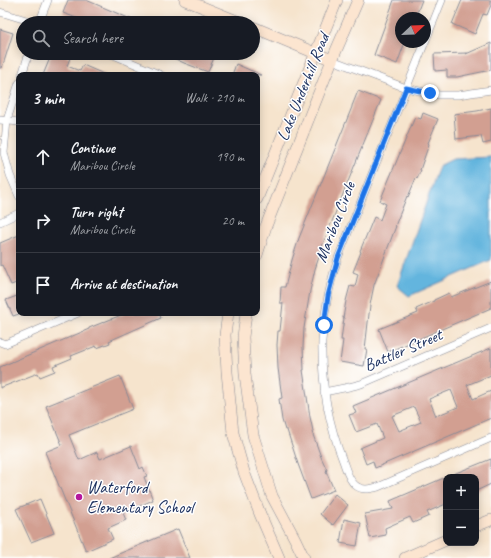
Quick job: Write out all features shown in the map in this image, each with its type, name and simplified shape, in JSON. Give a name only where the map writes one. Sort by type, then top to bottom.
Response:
[{"type":"street","points":[[42,16],[48,0]]},
{"type":"street","points":[[186,0],[225,16]]},
{"type":"street","name":"Lake Underhill Road","points":[[260,192],[338,0]]},
{"type":"street","name":"Lake Underhill Road","points":[[260,245],[332,60],[358,0]]},
{"type":"street","name":"Maribou Circle","points":[[442,0],[334,270],[328,296],[324,325],[322,357],[324,392],[331,424],[348,476],[356,486],[366,490],[378,487],[491,438]]},
{"type":"street","points":[[0,12],[16,17]]},
{"type":"street","points":[[260,30],[332,60],[406,88],[439,95],[469,94],[491,90]]},
{"type":"street","points":[[23,72],[27,60]]},
{"type":"street","points":[[126,60],[154,72]]},
{"type":"street","points":[[16,90],[3,120],[4,153],[10,175],[16,189]]},
{"type":"street","points":[[3,120],[16,122]]},
{"type":"street","points":[[0,222],[16,214]]},
{"type":"street","points":[[0,342],[5,344],[67,316]]},
{"type":"street","points":[[228,316],[225,335],[233,433],[244,472],[279,558]]},
{"type":"street","points":[[246,316],[243,336],[245,374],[253,435],[266,481],[272,496],[304,558]]},
{"type":"street","name":"Battler Street","points":[[324,392],[349,388],[361,384],[491,328]]},
{"type":"street","points":[[479,525],[491,520]]},
{"type":"street","points":[[405,558],[443,541]]},
{"type":"water","points":[[491,157],[491,260],[409,296],[397,286],[439,166],[453,159]]},
{"type":"building","points":[[68,0],[86,0],[124,16],[71,16],[63,13]]},
{"type":"building","points":[[394,0],[422,0],[417,12],[395,12],[395,48],[403,48],[397,64],[374,55]]},
{"type":"building","points":[[462,0],[491,0],[491,5],[487,15],[483,14],[475,34],[452,24]]},
{"type":"building","points":[[0,29],[13,33],[2,68],[0,68]]},
{"type":"building","points":[[491,43],[491,70],[457,77],[447,77],[447,70],[435,71],[434,54],[467,53],[466,54]]},
{"type":"building","points":[[49,60],[69,60],[67,66],[80,71],[83,65],[99,72],[44,72]]},
{"type":"building","points":[[178,60],[213,60],[208,72]]},
{"type":"building","points":[[236,64],[254,72],[233,72]]},
{"type":"building","points":[[358,91],[381,100],[320,251],[310,291],[304,328],[303,370],[312,432],[334,490],[311,499],[287,430],[285,430],[279,399],[282,398],[277,345],[283,303],[280,303],[281,287],[285,287],[299,238]]},
{"type":"building","points":[[491,108],[491,142],[483,144],[481,136],[456,139],[454,114]]},
{"type":"building","points":[[423,113],[438,119],[428,143],[429,144],[421,170],[408,197],[407,196],[374,285],[370,305],[365,349],[367,349],[364,366],[340,362],[343,340],[341,340],[343,318],[346,301],[350,286],[355,287],[358,274],[353,272],[361,252],[360,251],[374,217],[380,220],[386,204],[380,201],[415,117],[421,119]]},
{"type":"building","points":[[16,236],[16,283],[11,285],[2,265],[0,266],[0,243]]},
{"type":"building","points":[[491,281],[491,308],[388,352],[379,329],[418,313],[416,309],[449,293],[451,297]]},
{"type":"building","points":[[16,296],[16,315],[13,316],[6,300]]},
{"type":"building","points":[[119,316],[160,316],[161,318],[109,341],[110,343],[97,348],[96,346],[71,356],[72,358],[53,366],[55,371],[40,377],[38,373],[0,388],[0,367]]},
{"type":"building","points":[[491,348],[491,375],[467,385],[473,399],[491,391],[491,418],[375,468],[373,461],[366,464],[360,448],[383,438],[377,424],[356,432],[349,415],[356,413],[353,406]],"holes":[[[451,390],[458,407],[436,416],[429,399]],[[414,407],[421,422],[399,431],[392,416]]]},
{"type":"building","points":[[120,376],[133,409],[69,435],[79,460],[97,452],[100,459],[131,446],[140,469],[143,467],[147,476],[144,477],[153,500],[123,513],[126,520],[108,528],[113,539],[86,551],[45,452],[62,445],[46,406]]},
{"type":"building","points":[[491,459],[491,484],[479,490],[479,474],[454,474]]},
{"type":"building","points":[[443,478],[443,505],[427,512],[429,516],[413,523],[410,517],[385,528],[386,535],[370,538],[365,514],[393,509],[390,501]]},
{"type":"building","points":[[335,494],[348,505],[333,525],[320,514]]},
{"type":"building","points":[[40,499],[54,533],[31,542],[16,509]]},
{"type":"building","points":[[344,519],[361,523],[357,546],[340,543]]},
{"type":"building","points":[[178,529],[190,558],[109,558]]},
{"type":"place","name":"Waterford Elementary School","points":[[79,497]]},
{"type":"route","points":[[324,325],[328,296],[338,258],[406,88],[430,93]]}]
